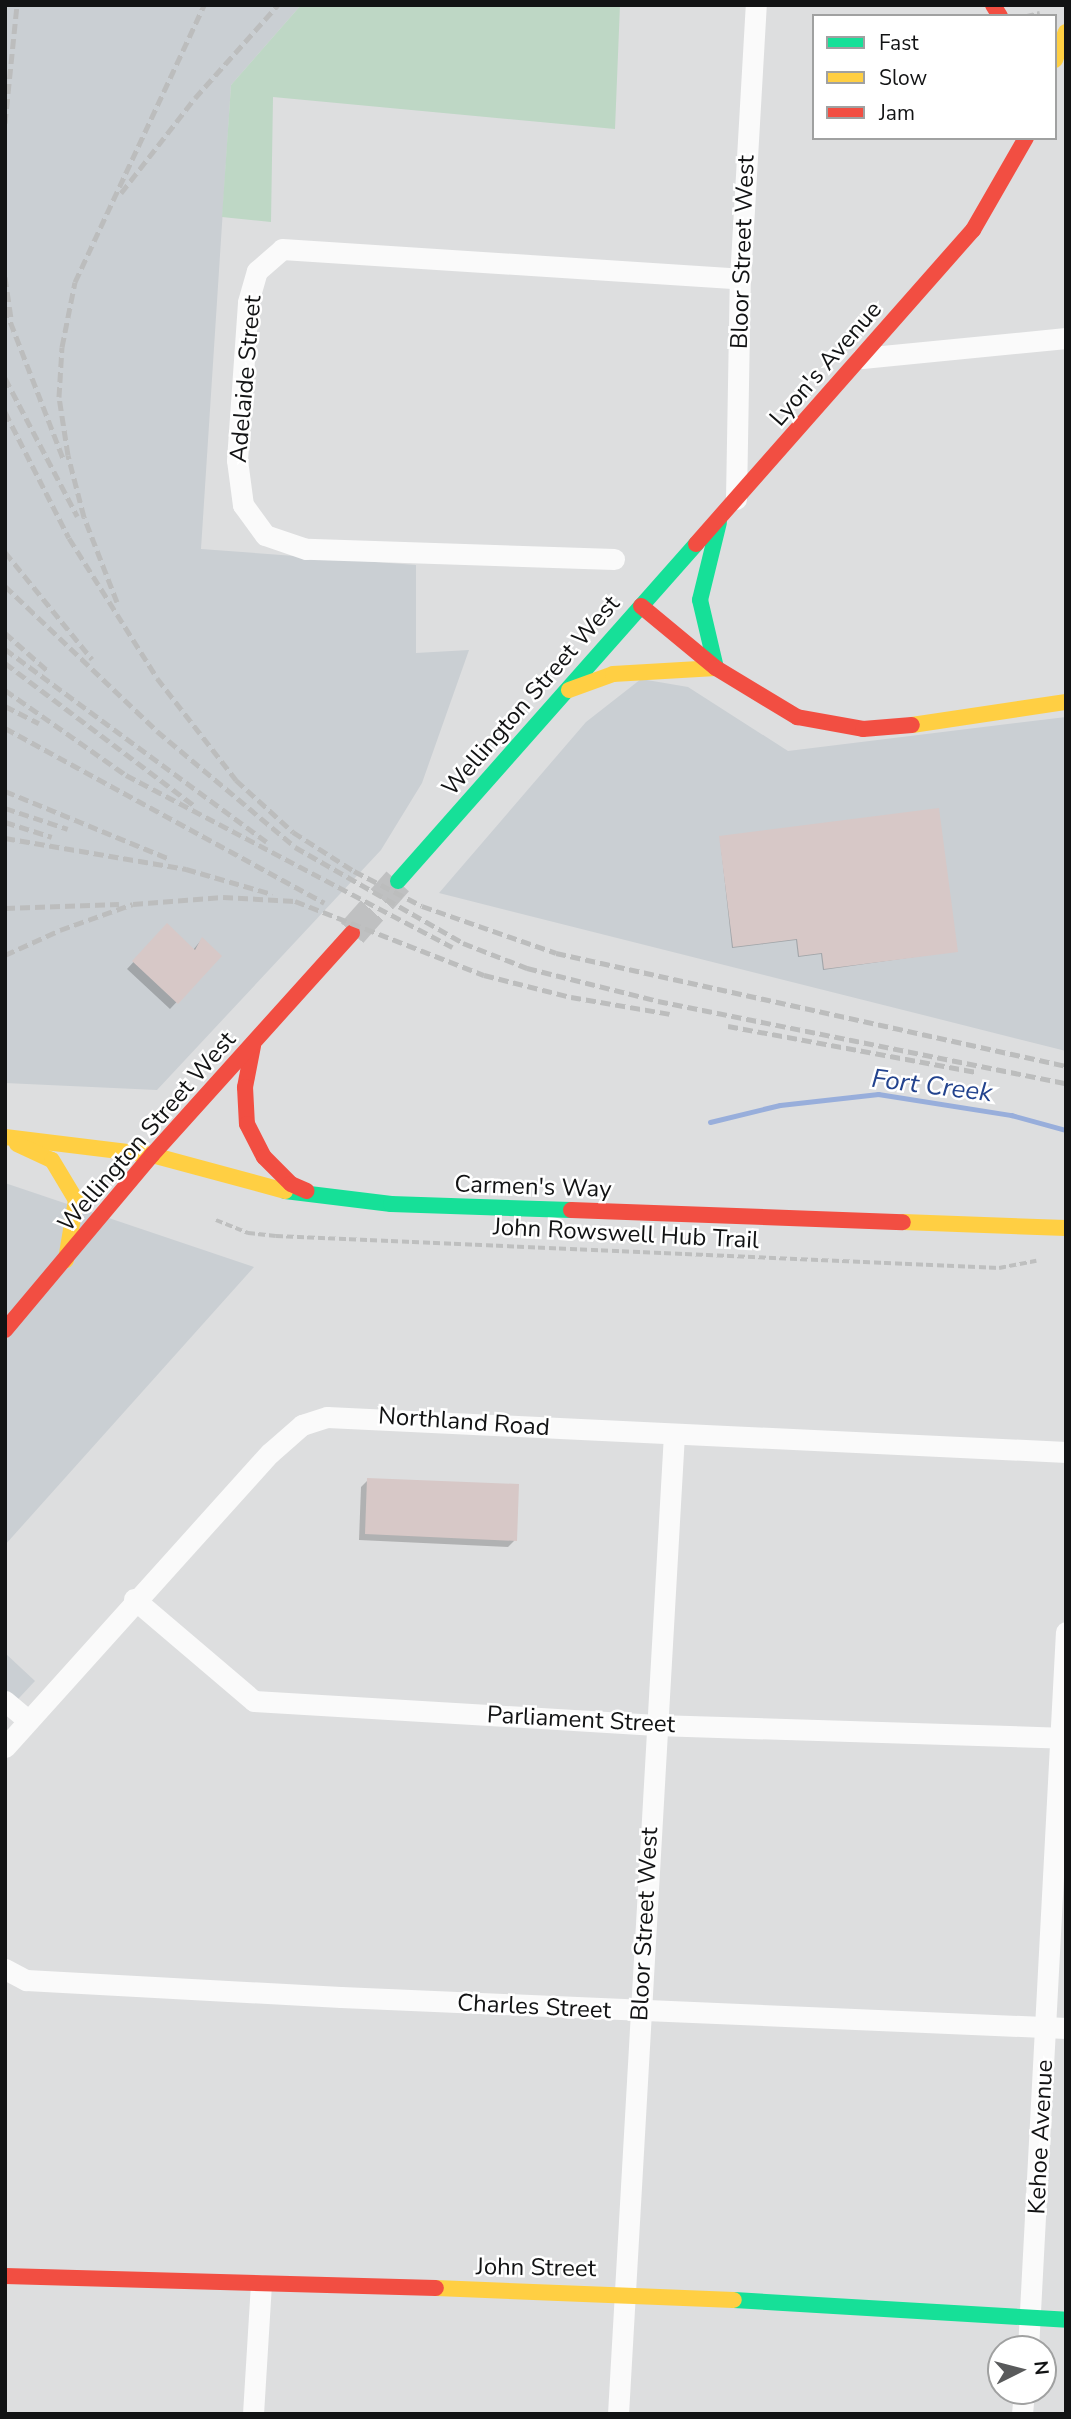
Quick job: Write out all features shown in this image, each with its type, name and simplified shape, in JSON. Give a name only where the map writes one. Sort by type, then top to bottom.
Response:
[{"type":"main road","points":[[1057,55],[1066,32]]},
{"type":"main road","name":"Lyon's Avenue","points":[[641,606],[973,230],[1025,140]]},
{"type":"main road","points":[[565,691],[613,674],[716,668],[700,600],[720,517]]},
{"type":"main road","name":"Wellington Street West","points":[[398,881],[641,606],[716,668],[797,717],[863,729],[945,723],[1066,702]]},
{"type":"main road","name":"Wellington Street West","points":[[5,1329],[152,1155],[352,933]]},
{"type":"main road","points":[[253,1046],[252,1067],[244,1087],[247,1124],[264,1157],[291,1184],[312,1194]]},
{"type":"main road","points":[[5,1138],[39,1153],[62,1172],[76,1200],[66,1260]]},
{"type":"main road","name":"Carmen's Way","points":[[5,1138],[152,1155],[271,1189],[391,1204],[1066,1228]]},
{"type":"main road","name":"John Street","points":[[5,2276],[624,2293],[1066,2320]]},
{"type":"street","name":"Bloor Street West","points":[[736,499],[740,279],[756,5]]},
{"type":"street","name":"Adelaide Street","points":[[614,559],[306,549],[265,535],[243,505],[237,460],[248,302],[257,271],[282,249],[740,279]]},
{"type":"street","points":[[862,358],[1066,338]]},
{"type":"street","name":"Northland Road","points":[[5,1746],[134,1600],[270,1453],[302,1424],[367,1416],[674,1435],[1066,1452]]},
{"type":"street","name":"Bloor Street West","points":[[618,2414],[674,1435]]},
{"type":"street","name":"Parliament Street","points":[[134,1600],[254,1701],[656,1725],[1063,1738]]},
{"type":"street","name":"Kehoe Avenue","points":[[1029,2335],[1056,2027],[1066,1632]]},
{"type":"street","points":[[5,1701],[28,1720]]},
{"type":"street","name":"Charles Street","points":[[5,1969],[26,1980],[641,2013],[1056,2027]]},
{"type":"street","points":[[253,2414],[261,2285]]},
{"type":"path","points":[[1036,14],[1040,13]]},
{"type":"path","name":"John Rowswell Hub Trail","points":[[216,1220],[248,1233],[276,1236],[999,1268],[1036,1261]]},
{"type":"shaded area","points":[[5,5],[301,5],[231,85],[201,549],[416,565],[416,653],[469,650],[422,783],[381,850],[157,1090],[5,1083]]},
{"type":"shaded area","points":[[641,679],[688,687],[788,751],[1066,717],[1066,1051],[439,893],[586,722]]},
{"type":"shaded area","points":[[5,1183],[254,1267],[5,1545]]},
{"type":"shaded area","points":[[5,1653],[35,1681],[5,1713]]},
{"type":"green space","points":[[301,5],[620,5],[615,129],[273,97],[271,222],[222,217],[231,85]]},
{"type":"building","points":[[939,808],[958,952],[824,969],[822,953],[799,956],[797,939],[733,947],[719,836]]},
{"type":"building","points":[[167,923],[195,950],[202,937],[222,956],[178,1004],[132,961]]},
{"type":"building","points":[[367,1478],[519,1484],[517,1541],[365,1534]]},
{"type":"waterway","name":"Fort Creek","points":[[710,1122],[780,1105],[878,1094],[1011,1115],[1066,1130]]},
{"type":"tunnel","points":[[352,933],[398,881]]},
{"type":"railway","points":[[5,123],[17,5]]},
{"type":"railway","points":[[117,602],[84,517],[68,455],[59,397],[62,347],[75,282],[204,5]]},
{"type":"railway","points":[[121,193],[195,98],[278,5]]},
{"type":"railway","points":[[5,277],[11,318]]},
{"type":"railway","points":[[5,308],[63,458]]},
{"type":"railway","points":[[5,378],[77,516]]},
{"type":"railway","points":[[5,412],[69,538],[157,678],[236,780],[293,832],[354,871],[422,906],[556,953],[1066,1066]]},
{"type":"railway","points":[[5,552],[92,659]]},
{"type":"railway","points":[[5,586],[157,731],[295,847],[463,943],[527,968],[658,1001],[1066,1083]]},
{"type":"railway","points":[[5,633],[47,670]]},
{"type":"railway","points":[[5,649],[267,842]]},
{"type":"railway","points":[[5,663],[195,806]]},
{"type":"railway","points":[[5,690],[126,775],[452,947]]},
{"type":"railway","points":[[5,706],[39,723]]},
{"type":"railway","points":[[5,728],[324,903]]},
{"type":"railway","points":[[5,791],[170,859]]},
{"type":"railway","points":[[5,808],[68,829]]},
{"type":"railway","points":[[5,822],[52,837]]},
{"type":"railway","points":[[5,838],[186,869],[272,894]]},
{"type":"railway","points":[[5,955],[60,930],[133,904],[223,897],[295,901],[484,975],[571,997],[670,1014]]},
{"type":"railway","points":[[5,908],[119,904]]},
{"type":"railway","points":[[728,1026],[975,1072]]},
{"type":"traffic: fast","points":[[716,668],[700,600],[719,522]]},
{"type":"traffic: fast","points":[[398,881],[696,544]]},
{"type":"traffic: fast","points":[[285,1191],[391,1204],[571,1210]]},
{"type":"traffic: fast","points":[[734,2300],[1066,2320]]},
{"type":"traffic: slow","points":[[1057,55],[1066,32]]},
{"type":"traffic: slow","points":[[569,690],[613,674],[716,668]]},
{"type":"traffic: slow","points":[[912,725],[1066,702]]},
{"type":"traffic: slow","points":[[5,1137],[152,1155],[285,1191]]},
{"type":"traffic: slow","points":[[17,1144],[52,1160],[76,1200],[66,1260]]},
{"type":"traffic: slow","points":[[903,1222],[1066,1228]]},
{"type":"traffic: slow","points":[[436,2288],[734,2300]]},
{"type":"traffic: jam","points":[[993,5],[999,14]]},
{"type":"traffic: jam","points":[[696,544],[973,230],[1025,140]]},
{"type":"traffic: jam","points":[[641,606],[716,668],[797,717],[863,729],[912,725]]},
{"type":"traffic: jam","points":[[5,1330],[152,1155],[352,933]]},
{"type":"traffic: jam","points":[[253,1046],[245,1087],[247,1124],[264,1157],[291,1184],[307,1191]]},
{"type":"traffic: jam","points":[[571,1210],[903,1222]]},
{"type":"traffic: jam","points":[[5,2276],[436,2288]]}]
